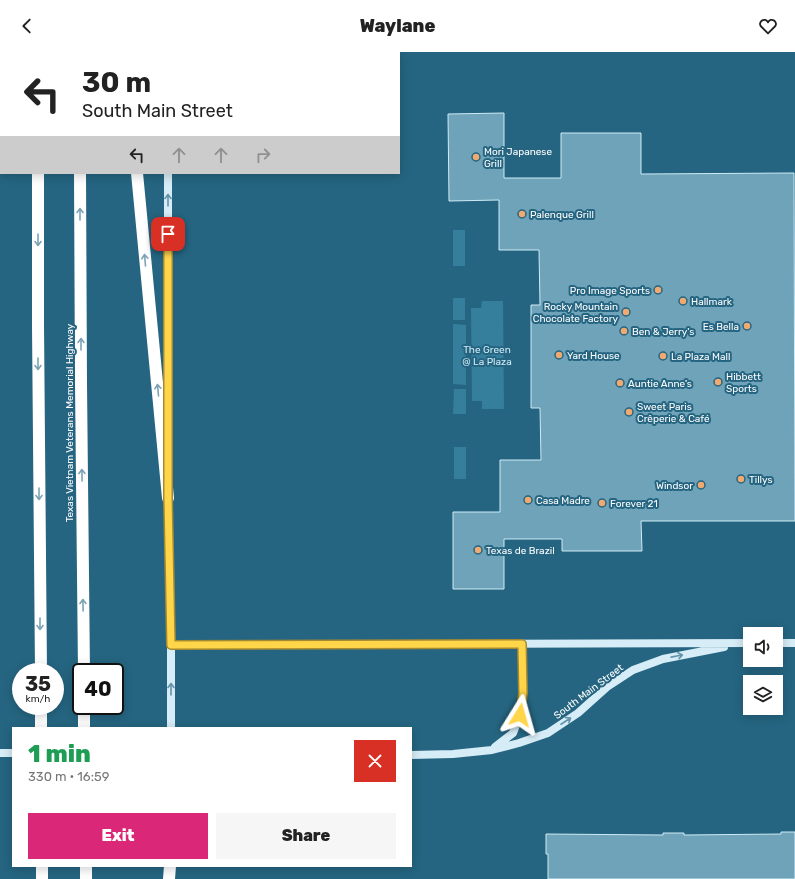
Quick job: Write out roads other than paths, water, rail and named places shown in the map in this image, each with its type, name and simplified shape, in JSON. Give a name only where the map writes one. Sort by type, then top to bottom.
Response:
[{"type":"highway","points":[[38,174],[41,663]]},
{"type":"highway","name":"Texas Vietnam Veterans Memorial Highway","points":[[80,174],[84,663]]},
{"type":"highway","points":[[137,174],[168,498]]},
{"type":"highway","points":[[41,715],[41,727]]},
{"type":"highway","points":[[84,715],[84,727]]},
{"type":"highway","points":[[42,867],[42,879]]},
{"type":"highway","points":[[86,867],[86,879]]},
{"type":"highway","points":[[170,879],[171,867]]},
{"type":"street","points":[[168,174],[168,498],[171,727]]},
{"type":"street","name":"South Main Street","points":[[171,645],[743,643]]},
{"type":"street","points":[[783,643],[795,643]]},
{"type":"street","points":[[492,750],[512,733],[520,715],[523,693],[522,644]]},
{"type":"street","name":"South Main Street","points":[[412,755],[453,754],[492,750],[548,733],[578,713],[607,687],[633,670],[663,659],[743,644]]},
{"type":"street","points":[[0,753],[12,753]]},
{"type":"place","name":"Mori Japanese Grill","points":[[476,157]]},
{"type":"place","name":"Palenque Grill","points":[[522,214]]},
{"type":"place","name":"Pro Image Sports","points":[[658,290]]},
{"type":"place","name":"Hallmark","points":[[683,301]]},
{"type":"place","name":"Rocky Mountain Chocolate Factory","points":[[626,312]]},
{"type":"place","name":"Es Bella","points":[[747,326]]},
{"type":"place","name":"Ben & Jerry's","points":[[624,331]]},
{"type":"place","name":"Yard House","points":[[559,355]]},
{"type":"place","name":"La Plaza Mall","points":[[663,356]]},
{"type":"place","name":"Hibbett Sports","points":[[718,382]]},
{"type":"place","name":"Auntie Anne's","points":[[620,383]]},
{"type":"place","name":"Sweet Paris Crêperie & Café","points":[[629,412]]},
{"type":"place","name":"Tillys","points":[[741,479]]},
{"type":"place","name":"Windsor","points":[[701,485]]},
{"type":"place","name":"Casa Madre","points":[[528,500]]},
{"type":"place","name":"Forever 21","points":[[602,503]]},
{"type":"place","name":"Texas de Brazil","points":[[478,550]]},
{"type":"park label","name":"The Green @ La Plaza","points":[[487,354]]}]
